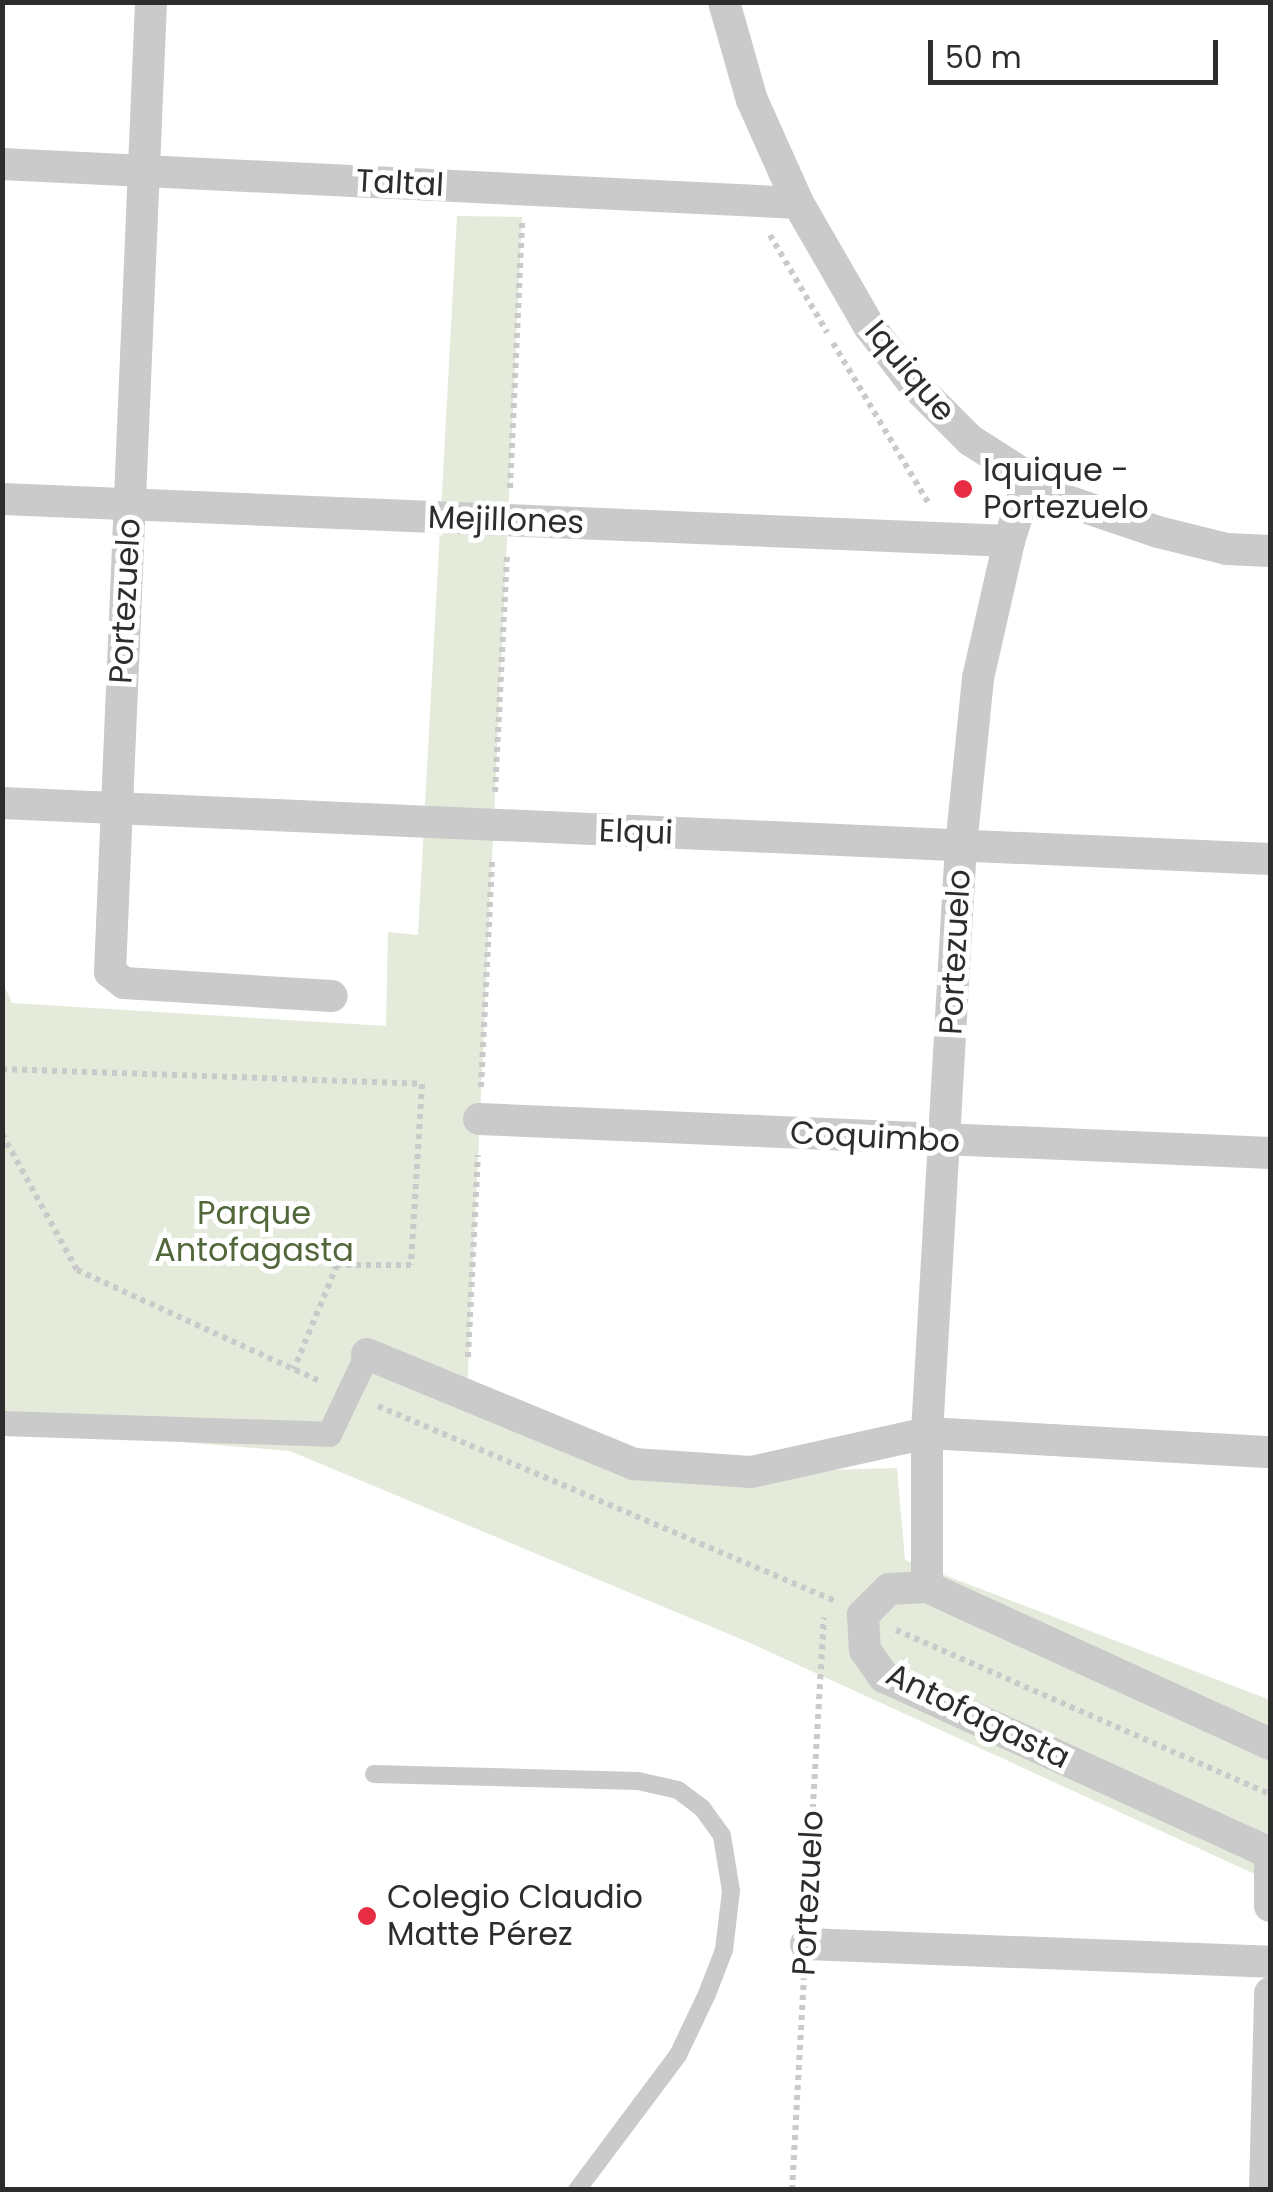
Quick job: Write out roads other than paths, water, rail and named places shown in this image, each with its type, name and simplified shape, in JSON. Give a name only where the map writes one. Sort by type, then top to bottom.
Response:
[{"type":"street","name":"Portezuelo","points":[[152,2],[110,972],[114,978],[332,996]]},
{"type":"street","name":"Iquique","points":[[724,2],[752,100],[798,203],[869,326],[913,383],[970,440],[1064,500],[1158,532],[1227,549],[1270,551]]},
{"type":"street","name":"Taltal","points":[[2,164],[798,203]]},
{"type":"street","name":"Portezuelo","points":[[927,1587],[927,1433],[961,846],[978,678],[1008,541],[1028,478]]},
{"type":"street","name":"Mejillones","points":[[2,499],[1008,541]]},
{"type":"street","name":"Elqui","points":[[2,803],[1270,860]]},
{"type":"street","name":"Coquimbo","points":[[479,1119],[1270,1153]]},
{"type":"street","points":[[2,1423],[329,1434],[367,1354],[634,1464],[751,1472],[927,1433],[1270,1452]]},
{"type":"street","points":[[927,1587],[1270,1744]]},
{"type":"street","name":"Antofagasta","points":[[927,1587],[889,1589],[863,1616],[864,1650],[884,1677],[1270,1852]]},
{"type":"street","points":[[1270,1852],[1270,1906]]},
{"type":"street","points":[[806,1944],[1270,1962]]},
{"type":"street","points":[[1265,2190],[1270,1993]]},
{"type":"lane","points":[[374,1774],[638,1780],[678,1790],[702,1808],[722,1836],[731,1891],[724,1950],[707,1994],[678,2055],[576,2190]]},
{"type":"place","name":"Iquique - Portezuelo","points":[[963,489]]},
{"type":"place","name":"Colegio Claudio Matte Pérez","points":[[367,1916]]},
{"type":"park label","name":"Parque Antofagasta","points":[[254,1232]]}]
